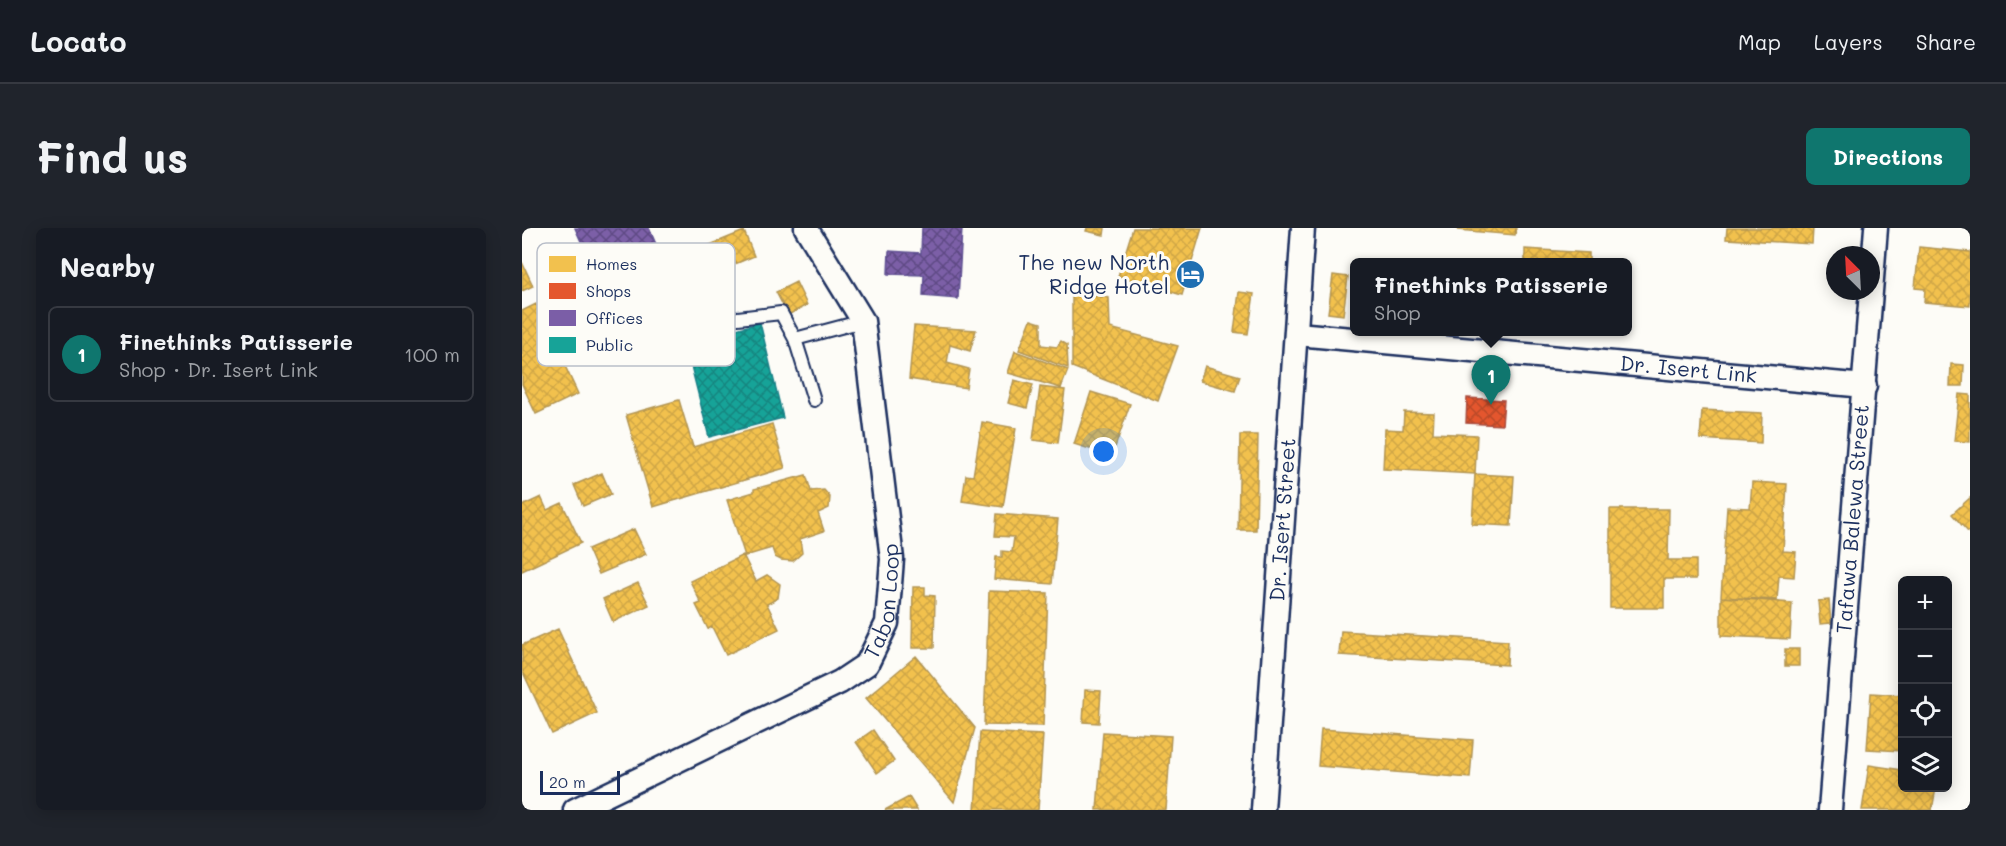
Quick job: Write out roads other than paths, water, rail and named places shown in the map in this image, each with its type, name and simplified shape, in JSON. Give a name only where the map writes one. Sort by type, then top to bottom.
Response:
[{"type":"street","name":"Tabon Loop","points":[[575,810],[840,682],[867,664],[886,623],[892,559],[863,321],[806,228]]},
{"type":"street","name":"Dr. Isert Street","points":[[1263,810],[1303,228]]},
{"type":"street","name":"Tafawa Balewa Street","points":[[1830,810],[1876,228]]},
{"type":"street","name":"Dr. Isert Link","points":[[1297,334],[1865,386]]},
{"type":"lane","points":[[738,318],[781,313],[795,339],[814,400]]},
{"type":"lane","points":[[795,339],[863,321]]},
{"type":"place","name":"The new North Ridge Hotel","points":[[1190,275]]},
{"type":"place","name":"Finethinks Patisserie","points":[[1491,405]]}]
